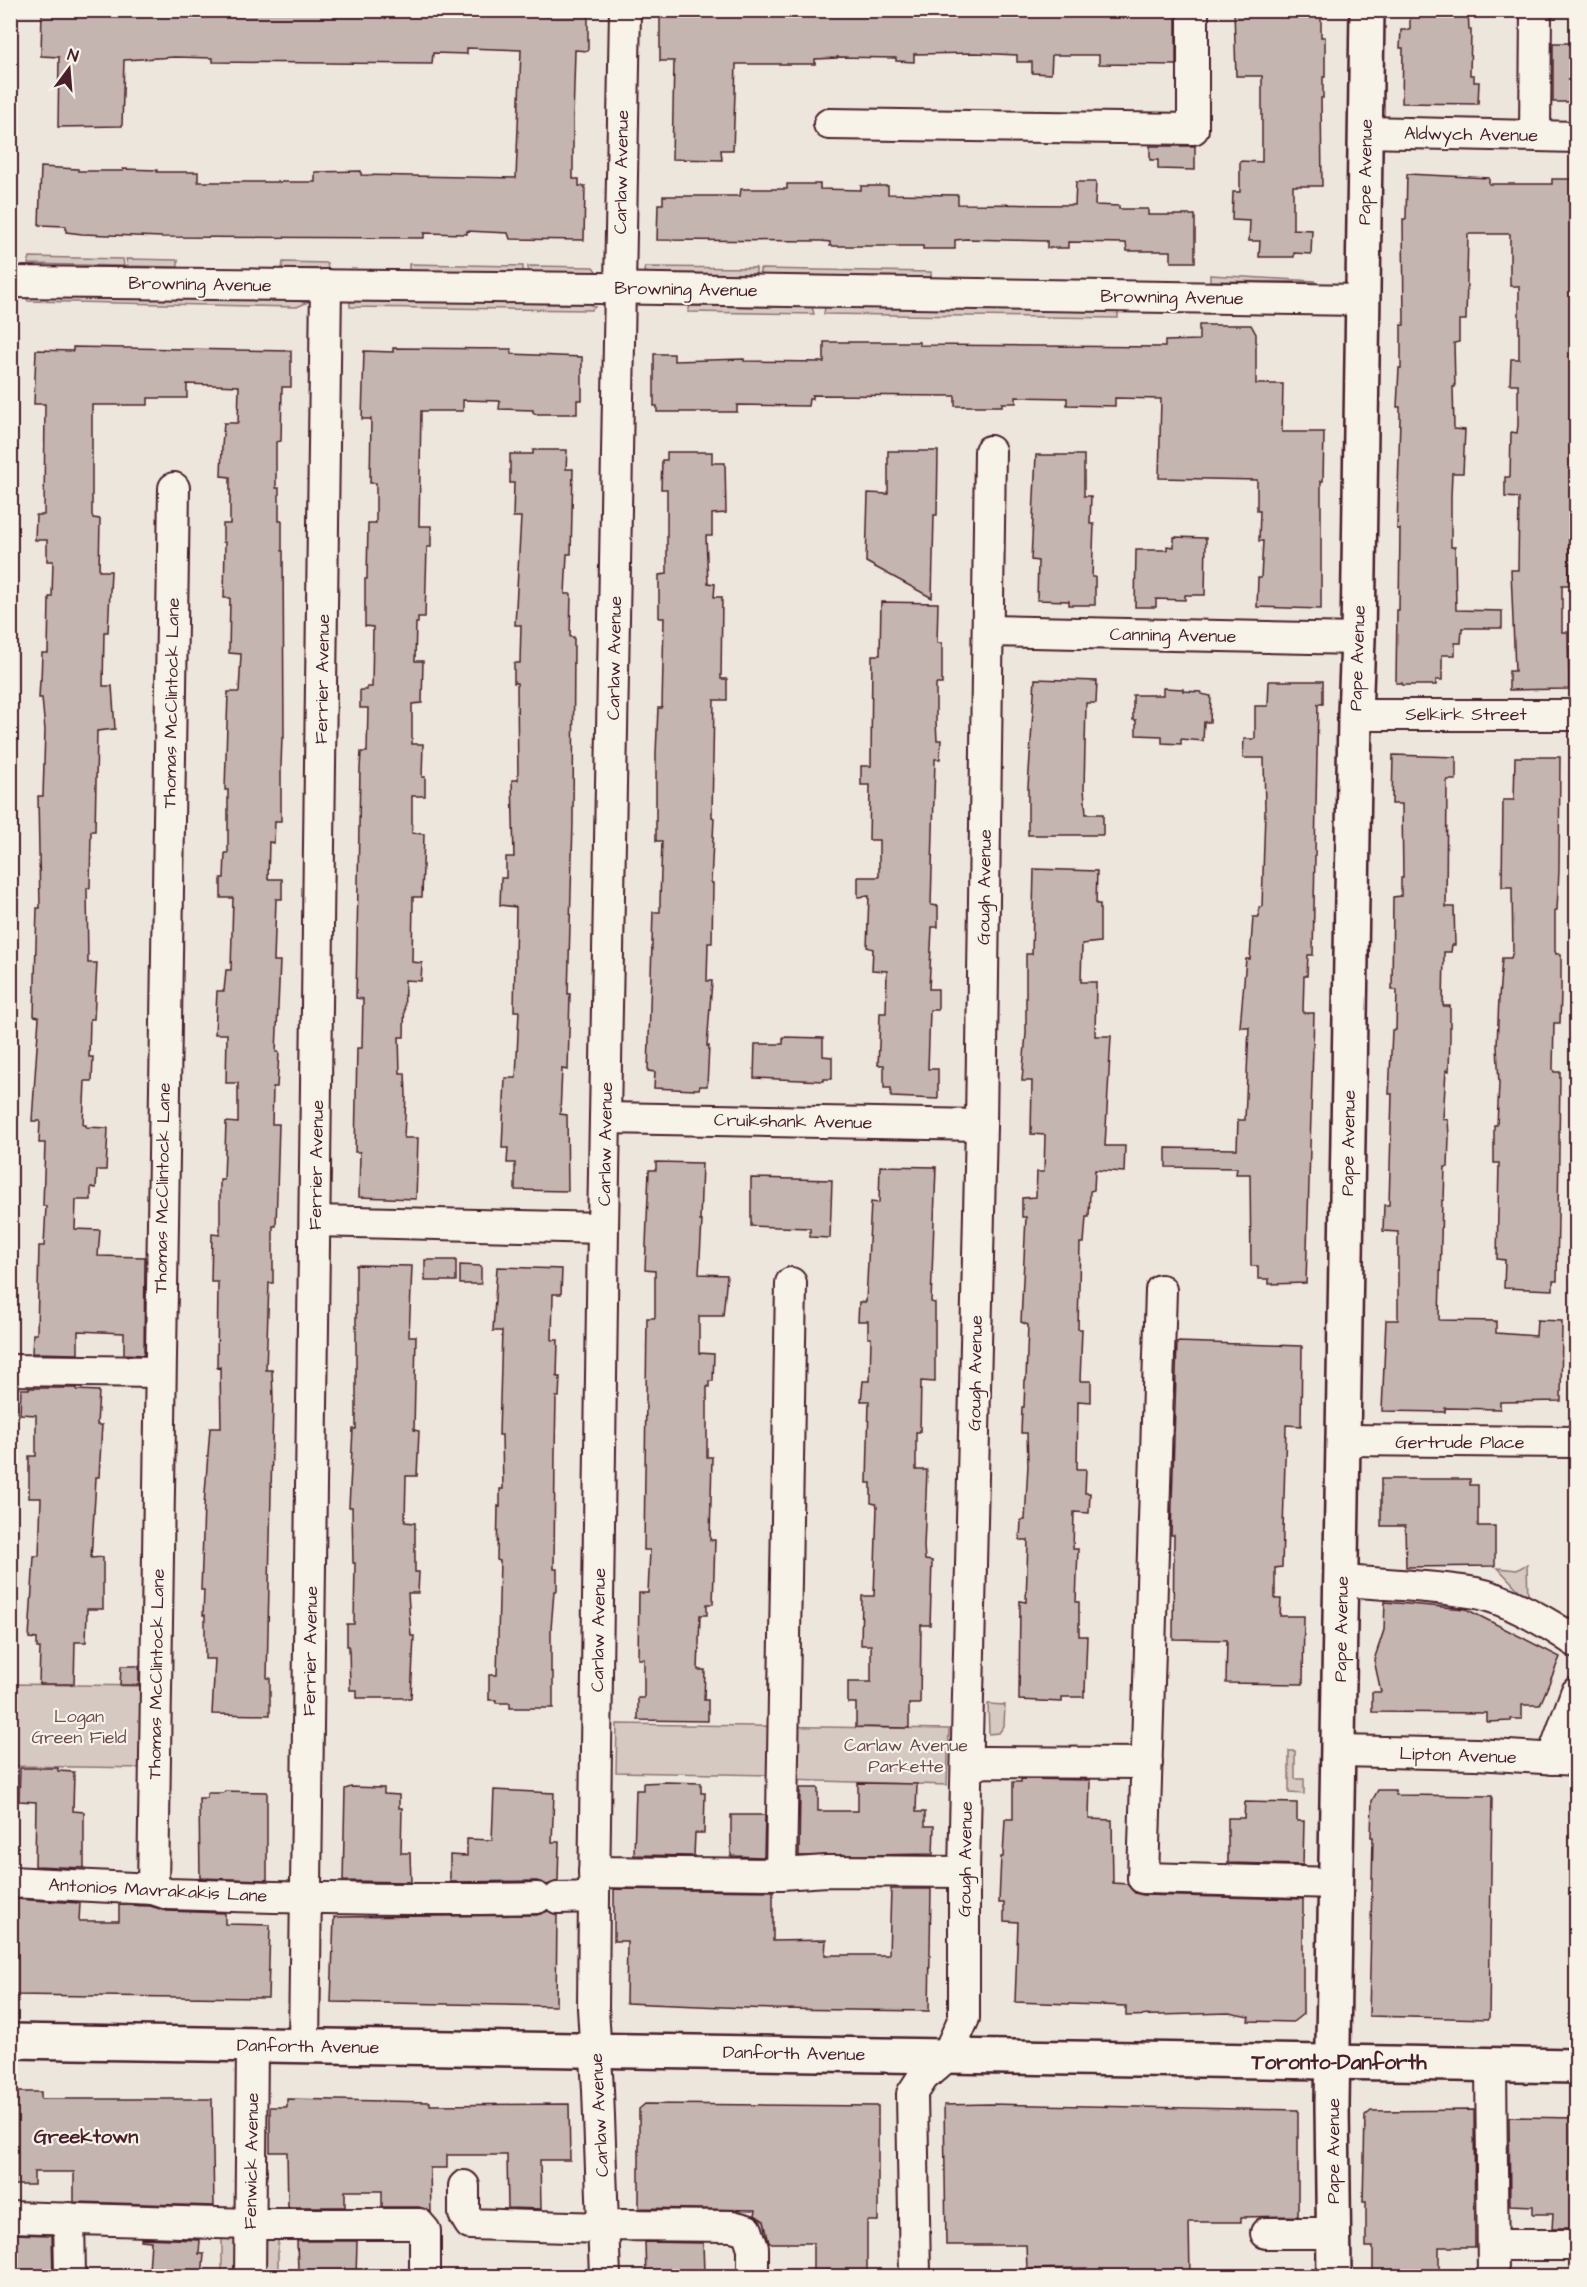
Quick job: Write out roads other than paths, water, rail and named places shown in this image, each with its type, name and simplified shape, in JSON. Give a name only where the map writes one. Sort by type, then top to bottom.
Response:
[{"type":"main road","name":"Pape Avenue","points":[[1334,2277],[1333,2062],[1358,639],[1366,10]]},
{"type":"main road","name":"Danforth Avenue","points":[[10,2042],[1576,2066]]},
{"type":"street","name":"Carlaw Avenue","points":[[605,2277],[593,2008],[594,1885],[603,1228],[625,10]]},
{"type":"street","points":[[829,124],[1193,129],[1193,10]]},
{"type":"street","points":[[1535,135],[1536,10]]},
{"type":"street","name":"Aldwych Avenue","points":[[1366,132],[1576,137]]},
{"type":"street","name":"Browning Avenue","points":[[10,282],[619,288],[1362,300]]},
{"type":"street","name":"Ferrier Avenue","points":[[304,2046],[326,285]]},
{"type":"street","name":"Gough Avenue","points":[[915,2277],[912,2094],[923,2077],[947,2056],[964,2018],[964,1872],[981,1125],[990,451]]},
{"type":"street","name":"Thomas McClintock Lane","points":[[153,1889],[174,488]]},
{"type":"street","name":"Canning Avenue","points":[[988,631],[1358,639]]},
{"type":"street","name":"Selkirk Street","points":[[1355,715],[1576,715]]},
{"type":"street","name":"Cruikshank Avenue","points":[[605,1118],[981,1125]]},
{"type":"street","points":[[315,1221],[603,1228]]},
{"type":"street","points":[[781,1874],[791,1283]]},
{"type":"street","points":[[1161,1290],[1143,1878],[1336,1883]]},
{"type":"street","points":[[10,1370],[159,1372]]},
{"type":"street","name":"Gertrude Place","points":[[1343,1440],[1576,1442]]},
{"type":"street","points":[[1342,1581],[1478,1593],[1543,1621],[1576,1642]]},
{"type":"street","points":[[1564,1760],[1576,1693]]},
{"type":"street","name":"Lipton Avenue","points":[[1339,1751],[1476,1754],[1564,1760]]},
{"type":"street","points":[[967,1768],[984,1762],[1147,1763]]},
{"type":"street","name":"Antonios Mavrakakis Lane","points":[[10,1882],[153,1889],[168,1894],[452,1900],[547,1898],[594,1885],[827,1871],[964,1872]]},
{"type":"street","name":"Fenwick Avenue","points":[[250,2277],[252,2045]]},
{"type":"street","points":[[1491,2064],[1493,2277]]},
{"type":"street","points":[[464,2186],[464,2214],[470,2224],[604,2228],[621,2225],[732,2226],[747,2230],[753,2248],[753,2277]]},
{"type":"street","points":[[10,2217],[249,2223],[419,2224],[425,2231],[426,2277]]},
{"type":"street","points":[[69,2218],[70,2277]]},
{"type":"street","points":[[1266,2233],[1333,2233]]},
{"type":"street","points":[[1493,2245],[1576,2245]]},
{"type":"district","name":"Toronto–Danforth","points":[[1339,2062]]},
{"type":"district","name":"Greektown","points":[[86,2136]]},
{"type":"park label","name":"Logan Green Field","points":[[79,1726]]},
{"type":"park label","name":"Carlaw Avenue Parkette","points":[[906,1755]]}]
